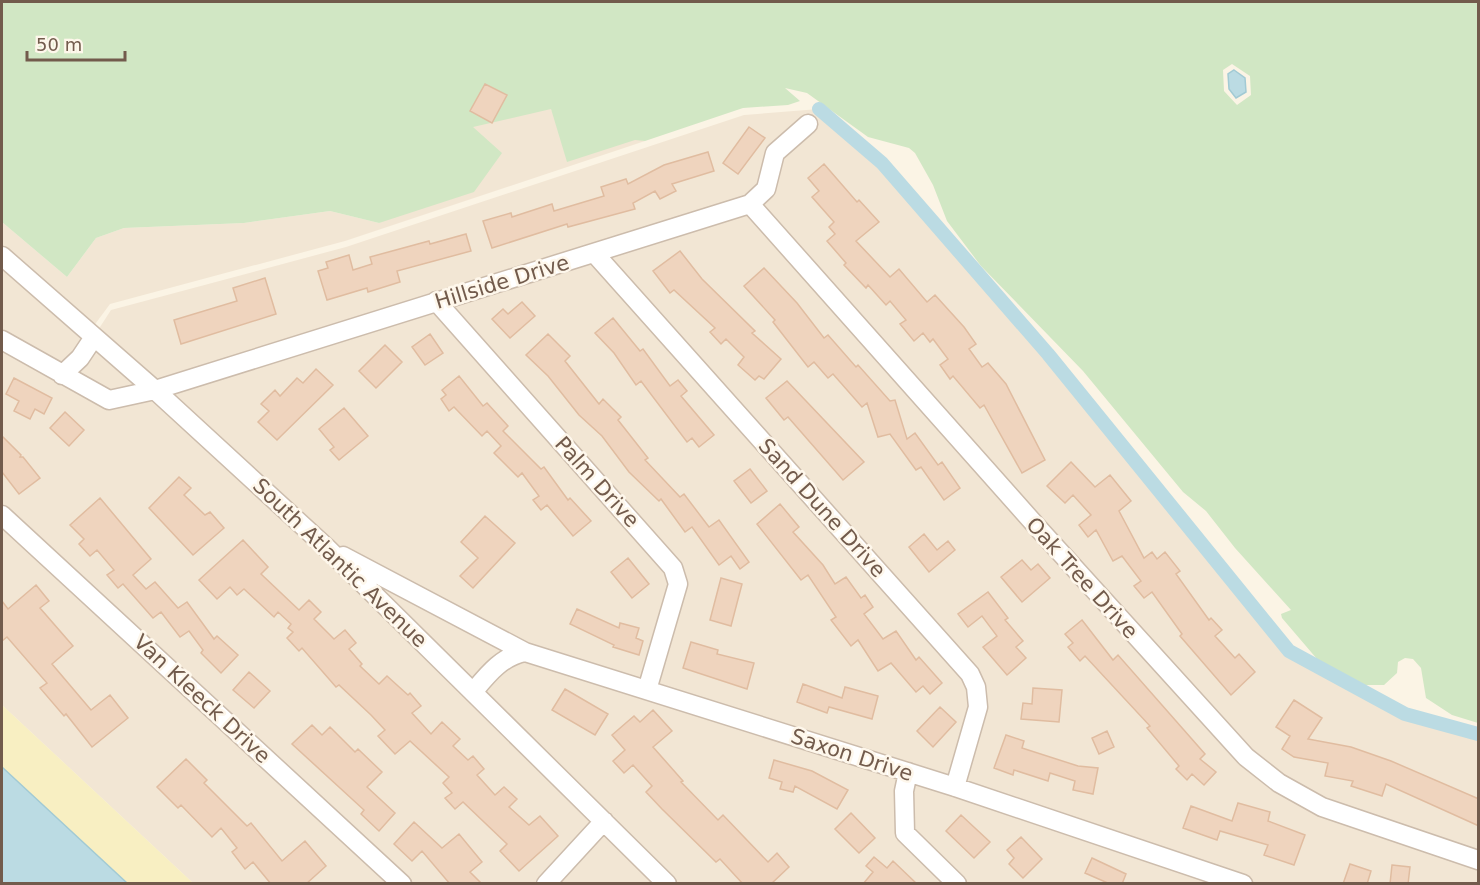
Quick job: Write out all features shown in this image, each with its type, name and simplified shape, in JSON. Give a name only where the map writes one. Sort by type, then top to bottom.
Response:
[{"type":"street","points":[[750,204],[766,189],[775,153],[808,124]]},
{"type":"street","name":"Hillside Drive","points":[[155,390],[750,204]]},
{"type":"street","name":"Oak Tree Drive","points":[[750,204],[1039,529],[1246,757],[1279,783],[1322,807],[1479,860]]},
{"type":"street","name":"Sand Dune Drive","points":[[596,254],[970,674],[976,687],[978,707],[955,787]]},
{"type":"street","name":"South Atlantic Avenue","points":[[2,256],[155,390],[327,548],[667,884]]},
{"type":"street","name":"Palm Drive","points":[[436,301],[674,568],[678,585],[647,690]]},
{"type":"street","points":[[62,375],[80,358],[94,337]]},
{"type":"street","points":[[2,340],[109,400],[155,390]]},
{"type":"street","name":"Van Kleeck Drive","points":[[2,515],[402,884]]},
{"type":"street","name":"Saxon Drive","points":[[327,548],[525,652],[955,787],[1243,884]]},
{"type":"street","points":[[473,692],[497,665],[512,655],[525,652]]},
{"type":"street","points":[[908,772],[904,791],[905,833],[957,884]]},
{"type":"street","points":[[546,884],[603,822]]},
{"type":"shaded area","points":[[544,91],[555,119],[645,141],[345,241],[110,304],[93,327],[2,247],[2,222],[67,277],[96,238],[124,228],[244,223],[330,211],[379,223],[470,125]]},
{"type":"shaded area","points":[[819,109],[882,163],[1048,354],[1289,651],[1405,714],[1478,734],[1478,883],[193,883],[2,705],[2,349],[62,375],[80,358],[111,310],[346,247],[744,115]]},
{"type":"shaded area","points":[[2,265],[85,338],[61,367],[2,338]]},
{"type":"green space","points":[[2,2],[1478,2],[1478,723],[1452,715],[1426,698],[1421,668],[1413,659],[1405,658],[1398,662],[1397,673],[1384,685],[1365,685],[1317,659],[1282,618],[1281,614],[1291,610],[1235,548],[1206,511],[1183,492],[1083,371],[981,266],[947,221],[933,185],[915,153],[909,148],[868,137],[807,93],[785,88],[800,101],[788,105],[743,108],[645,141],[635,140],[567,162],[551,109],[473,127],[502,153],[474,192],[379,223],[330,211],[244,223],[124,228],[96,238],[67,277],[2,222]],"holes":[[[1232,64],[1250,76],[1251,95],[1237,105],[1224,91],[1223,70]]]},
{"type":"sand","points":[[2,705],[193,883],[2,883]]},
{"type":"water","points":[[1234,70],[1245,78],[1246,92],[1236,98],[1229,89],[1228,74]]},
{"type":"water","points":[[2,767],[127,883],[2,883]]},
{"type":"building","points":[[485,84],[507,95],[492,123],[470,111]]},
{"type":"building","points":[[749,127],[765,138],[738,174],[723,163]]},
{"type":"building","points":[[708,152],[714,171],[672,184],[676,191],[660,199],[655,191],[633,203],[635,209],[568,227],[567,224],[492,248],[483,221],[511,213],[512,217],[552,204],[554,211],[604,196],[601,187],[626,179],[628,184],[664,165]]},
{"type":"building","points":[[824,164],[857,202],[859,200],[879,222],[856,241],[890,277],[899,269],[927,302],[935,295],[964,327],[976,344],[969,349],[982,367],[988,363],[1006,384],[1045,460],[1022,473],[984,405],[980,408],[953,376],[950,379],[940,365],[948,359],[933,339],[930,342],[923,333],[914,341],[900,324],[906,320],[890,301],[886,305],[868,285],[866,288],[844,265],[846,263],[827,241],[835,234],[829,227],[834,222],[812,197],[819,191],[808,178]]},
{"type":"building","points":[[466,234],[471,251],[397,271],[400,282],[368,292],[367,288],[327,300],[318,271],[328,268],[326,262],[349,255],[353,270],[372,264],[370,257],[429,241],[430,244]]},
{"type":"building","points":[[680,251],[702,279],[755,331],[752,333],[781,359],[764,379],[759,376],[755,380],[738,365],[744,357],[726,339],[721,344],[710,332],[715,328],[674,290],[670,293],[653,271]]},
{"type":"building","points":[[764,268],[797,303],[824,338],[828,335],[890,401],[895,400],[907,439],[915,433],[938,465],[942,462],[960,488],[944,500],[921,467],[916,470],[890,434],[878,437],[867,403],[862,407],[833,374],[828,378],[814,362],[808,367],[773,322],[775,320],[744,286]]},
{"type":"building","points":[[265,278],[276,314],[181,344],[174,320],[237,301],[233,288]]},
{"type":"building","points":[[522,302],[535,316],[510,338],[492,319],[503,309],[508,314]]},
{"type":"building","points":[[613,318],[640,351],[643,349],[670,386],[678,380],[687,391],[681,396],[714,435],[699,447],[692,438],[687,442],[641,381],[636,385],[614,353],[595,333]]},
{"type":"building","points":[[430,334],[443,353],[425,365],[412,347]]},
{"type":"building","points":[[548,334],[570,356],[565,361],[599,404],[603,399],[621,417],[618,420],[648,458],[645,460],[680,497],[684,494],[709,527],[719,520],[749,562],[740,569],[731,556],[719,565],[692,527],[685,532],[661,499],[659,501],[629,472],[602,436],[579,415],[548,376],[526,355]]},
{"type":"building","points":[[385,345],[402,362],[376,388],[359,371]]},
{"type":"building","points":[[316,369],[333,385],[277,440],[258,422],[269,411],[261,404],[275,390],[280,396],[297,378],[303,383]]},
{"type":"building","points":[[459,376],[483,406],[487,403],[508,426],[503,431],[541,469],[544,467],[568,500],[570,498],[591,521],[573,536],[547,505],[541,510],[533,500],[539,496],[522,473],[518,477],[494,453],[501,446],[487,431],[482,436],[454,407],[449,411],[441,399],[446,395],[442,390]]},
{"type":"building","points":[[14,378],[52,398],[44,414],[35,409],[30,419],[14,411],[19,401],[6,394]]},
{"type":"building","points":[[787,381],[864,462],[843,480],[788,417],[784,420],[766,398]]},
{"type":"building","points":[[344,408],[368,436],[339,460],[330,450],[334,447],[319,429]]},
{"type":"building","points":[[65,412],[84,430],[69,446],[50,428]]},
{"type":"building","points":[[2,436],[40,478],[19,494],[2,472]]},
{"type":"building","points":[[1071,462],[1095,487],[1110,475],[1131,501],[1119,511],[1144,558],[1152,552],[1157,559],[1165,552],[1180,571],[1176,574],[1209,620],[1211,618],[1222,630],[1215,636],[1235,658],[1239,654],[1255,672],[1231,695],[1180,636],[1182,634],[1152,592],[1144,598],[1134,586],[1141,581],[1122,556],[1113,561],[1096,530],[1088,537],[1079,525],[1091,515],[1073,495],[1065,503],[1047,486]]},
{"type":"building","points":[[750,469],[767,491],[751,503],[734,481]]},
{"type":"building","points":[[179,477],[191,488],[184,495],[205,515],[210,512],[224,528],[193,555],[149,508]]},
{"type":"building","points":[[100,498],[151,559],[133,575],[146,589],[155,582],[178,608],[187,602],[214,639],[217,636],[238,655],[221,673],[201,653],[203,650],[189,631],[180,637],[161,612],[153,618],[123,584],[118,588],[107,575],[114,570],[97,550],[90,556],[79,544],[84,539],[70,525]]},
{"type":"building","points":[[780,504],[799,527],[793,532],[823,565],[835,584],[846,577],[861,598],[865,595],[873,607],[864,614],[883,639],[896,631],[916,660],[919,657],[942,683],[930,694],[923,686],[916,692],[891,663],[878,671],[858,640],[851,646],[831,620],[836,617],[808,575],[801,580],[757,524]]},
{"type":"building","points":[[485,516],[515,543],[473,588],[460,576],[478,558],[461,542]]},
{"type":"building","points":[[924,534],[937,550],[948,541],[955,550],[929,572],[909,547]]},
{"type":"building","points":[[243,540],[268,567],[261,574],[299,610],[309,600],[321,612],[314,619],[334,639],[345,630],[356,643],[349,649],[362,664],[360,666],[379,684],[387,676],[408,695],[410,693],[421,706],[412,713],[431,734],[442,722],[460,739],[453,746],[468,760],[473,756],[484,769],[477,775],[495,795],[504,787],[517,799],[509,807],[529,825],[540,816],[558,836],[519,871],[500,851],[507,844],[463,802],[455,809],[445,798],[452,793],[443,783],[449,777],[410,741],[395,754],[378,736],[385,730],[339,685],[336,687],[302,648],[299,651],[287,638],[293,632],[288,628],[291,624],[278,612],[274,617],[244,589],[237,595],[230,587],[217,599],[199,580]]},
{"type":"building","points":[[628,558],[649,584],[632,598],[611,572]]},
{"type":"building","points":[[1022,560],[1031,570],[1038,564],[1050,578],[1022,602],[1001,577]]},
{"type":"building","points":[[721,578],[742,584],[731,626],[710,620]]},
{"type":"building","points":[[36,585],[49,601],[40,608],[73,646],[52,664],[91,710],[110,695],[128,718],[92,747],[66,714],[64,716],[40,688],[47,683],[7,637],[2,641],[2,601],[8,609]]},
{"type":"building","points":[[988,592],[1008,618],[1005,620],[1023,641],[1016,647],[1026,658],[1007,675],[983,647],[997,636],[982,616],[968,627],[958,614]]},
{"type":"building","points":[[577,609],[619,628],[620,623],[639,628],[636,638],[643,641],[639,655],[613,647],[614,645],[570,624]]},
{"type":"building","points":[[1082,620],[1113,660],[1118,655],[1205,754],[1200,759],[1216,772],[1204,785],[1192,774],[1187,780],[1176,769],[1179,766],[1147,728],[1150,726],[1085,656],[1080,661],[1068,647],[1073,643],[1065,634]]},
{"type":"building","points":[[691,642],[718,650],[717,654],[754,663],[747,689],[683,668]]},
{"type":"building","points":[[249,672],[270,691],[254,708],[233,690]]},
{"type":"building","points":[[803,684],[842,698],[845,687],[878,696],[872,719],[829,707],[827,713],[797,702]]},
{"type":"building","points":[[1033,688],[1062,690],[1059,722],[1021,719],[1023,703],[1032,704]]},
{"type":"building","points":[[565,689],[608,714],[595,735],[552,710]]},
{"type":"building","points":[[1294,700],[1322,718],[1308,739],[1351,747],[1391,761],[1479,799],[1479,826],[1386,784],[1382,796],[1351,786],[1353,781],[1325,776],[1328,763],[1294,757],[1282,749],[1290,736],[1276,727]]},
{"type":"building","points":[[940,707],[956,722],[933,747],[917,731]]},
{"type":"building","points":[[653,710],[672,731],[653,747],[683,781],[681,782],[718,820],[723,815],[768,862],[777,853],[789,867],[771,884],[743,884],[720,859],[716,862],[646,792],[652,786],[633,765],[624,773],[613,761],[625,750],[612,735],[634,716],[640,722]]},
{"type":"building","points":[[312,725],[322,735],[330,727],[355,752],[358,749],[382,772],[367,787],[395,813],[379,831],[361,814],[364,810],[292,744]]},
{"type":"building","points":[[1107,731],[1114,747],[1099,754],[1092,738]]},
{"type":"building","points":[[1006,735],[1024,741],[1022,748],[1078,766],[1098,768],[1093,794],[1073,790],[1075,781],[1050,773],[1048,781],[1014,770],[1013,775],[994,768]]},
{"type":"building","points":[[186,759],[207,780],[204,783],[247,826],[251,823],[282,861],[305,841],[326,866],[306,884],[271,884],[253,862],[245,869],[232,852],[237,848],[221,828],[212,837],[181,805],[178,808],[157,787]]},
{"type":"building","points":[[774,760],[812,771],[848,790],[837,809],[795,786],[793,792],[780,789],[782,782],[769,778]]},
{"type":"building","points":[[1238,803],[1270,812],[1268,821],[1305,835],[1294,865],[1264,855],[1268,845],[1220,831],[1217,840],[1183,828],[1191,806],[1232,821]]},
{"type":"building","points":[[851,813],[875,838],[859,853],[835,829]]},
{"type":"building","points":[[961,815],[990,842],[974,858],[946,831]]},
{"type":"building","points":[[414,822],[442,848],[459,834],[482,862],[470,872],[482,884],[450,884],[422,851],[412,861],[394,844]]},
{"type":"building","points":[[1021,837],[1042,859],[1023,878],[1009,864],[1014,858],[1007,850]]},
{"type":"building","points":[[874,857],[887,868],[893,861],[917,884],[863,884],[873,872],[866,866]]},
{"type":"building","points":[[1092,858],[1126,874],[1122,884],[1110,884],[1085,873]]},
{"type":"building","points":[[1350,864],[1371,871],[1367,884],[1343,884]]},
{"type":"building","points":[[1392,865],[1410,867],[1408,884],[1390,884]]},
{"type":"waterway","points":[[819,109],[882,163],[1048,354],[1289,651],[1405,714],[1478,734]]}]
